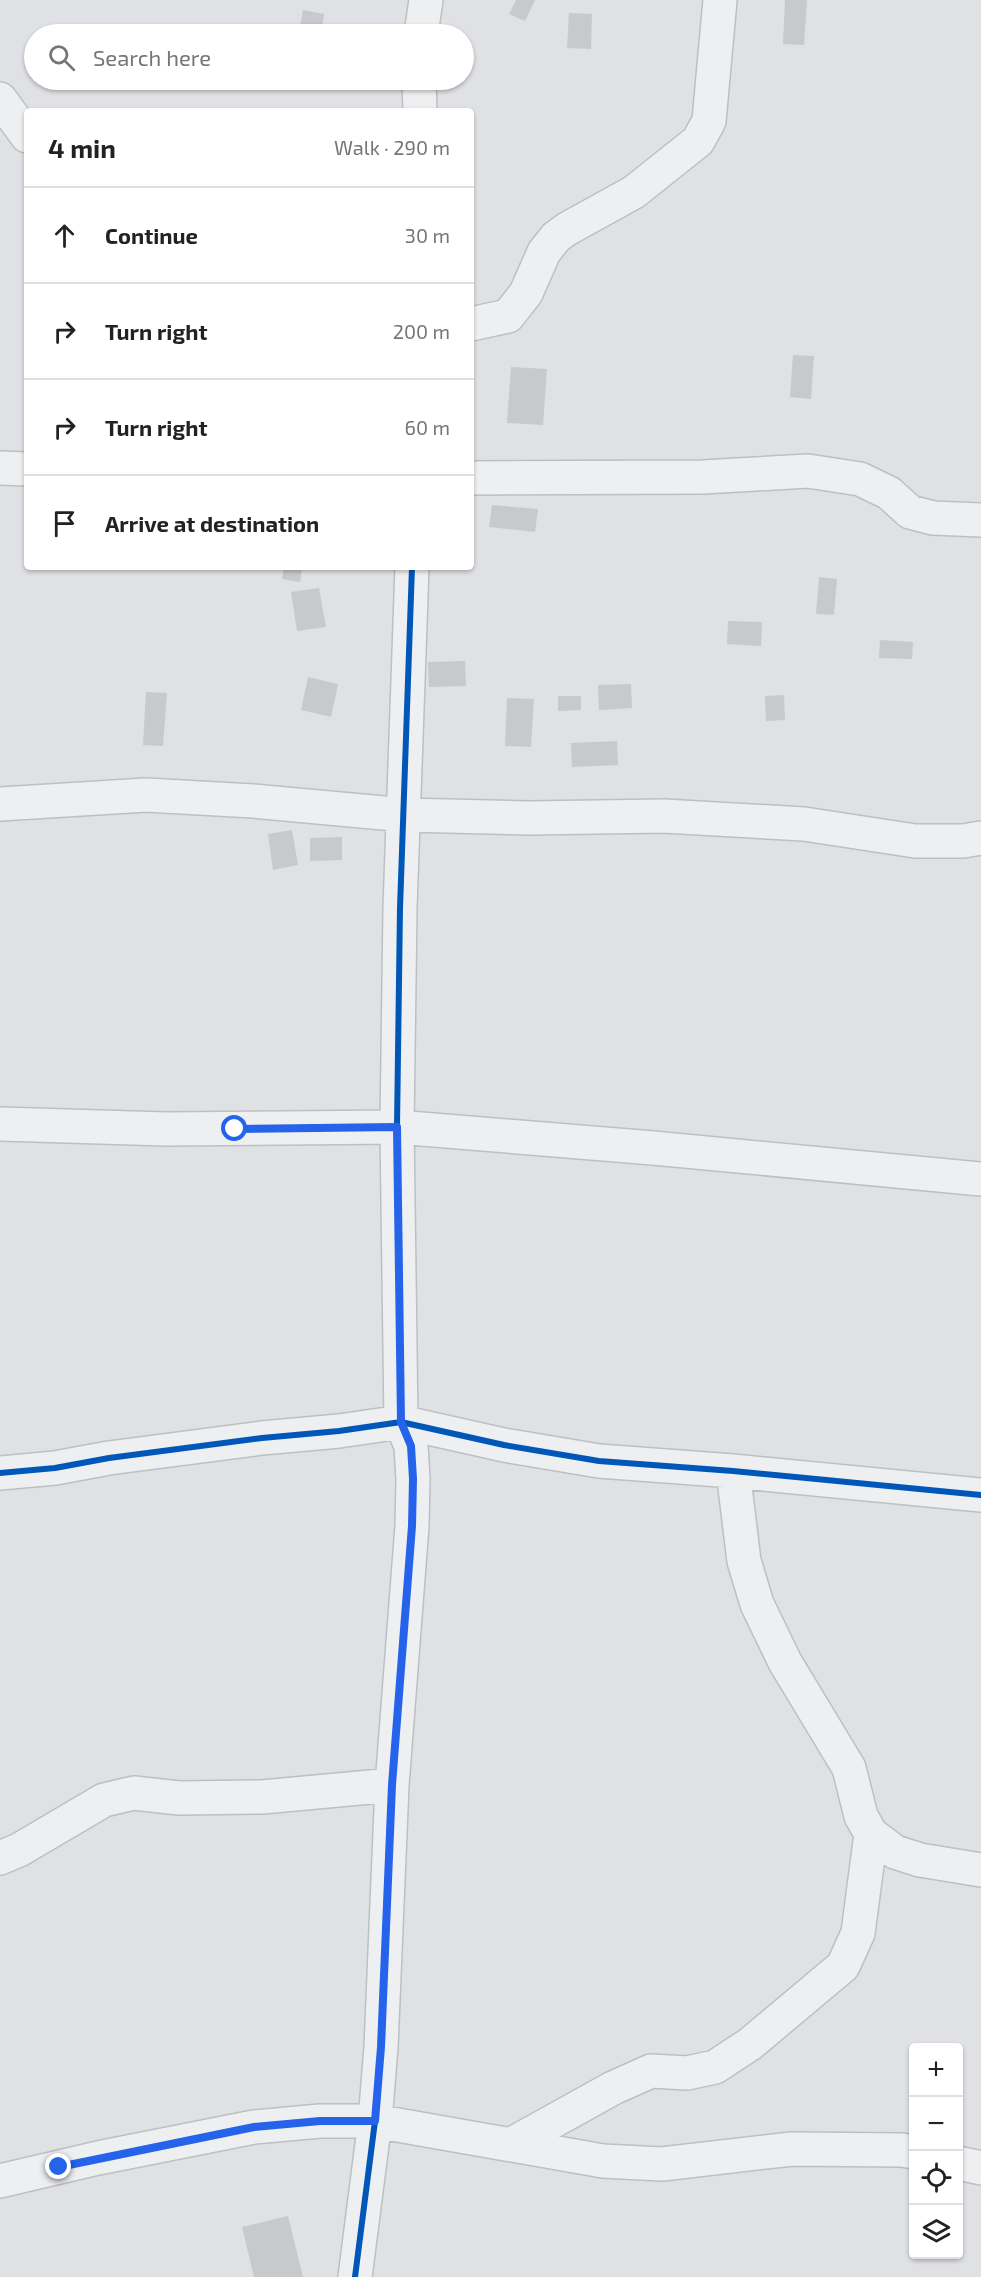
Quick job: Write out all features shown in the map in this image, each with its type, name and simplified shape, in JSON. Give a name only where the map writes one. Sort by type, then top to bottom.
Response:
[{"type":"street","points":[[422,24],[426,0]]},
{"type":"street","points":[[474,323],[508,316],[526,293],[544,252],[556,237],[634,192],[698,141],[709,121],[720,0]]},
{"type":"street","points":[[419,90],[420,108]]},
{"type":"street","points":[[0,99],[24,131]]},
{"type":"street","points":[[0,468],[24,469]]},
{"type":"street","points":[[474,478],[703,477],[808,471],[860,479],[889,493],[910,512],[933,518],[981,520]]},
{"type":"street","points":[[355,2277],[375,2121],[381,2047],[392,1785],[412,1526],[411,1446],[401,1422],[397,1127],[400,908],[412,570]]},
{"type":"street","points":[[0,804],[146,795],[253,801],[405,815],[529,818],[663,816],[804,824],[915,841],[963,841],[981,838]]},
{"type":"street","points":[[0,1125],[166,1129],[397,1127],[981,1179]]},
{"type":"street","points":[[0,1473],[55,1468],[109,1458],[401,1422],[504,1445],[599,1461],[733,1471],[981,1495]]},
{"type":"street","points":[[733,1471],[744,1561],[757,1604],[785,1662],[849,1768],[861,1816],[871,1834],[895,1852],[920,1860],[981,1870]]},
{"type":"street","points":[[0,1858],[19,1851],[104,1800],[134,1793],[179,1798],[262,1797],[392,1785]]},
{"type":"street","points":[[512,2144],[613,2088],[651,2071],[687,2073],[715,2067],[750,2044],[843,1966],[858,1933],[871,1834]]},
{"type":"street","points":[[0,2181],[98,2158],[254,2127],[320,2121],[375,2121],[603,2161],[662,2164],[792,2149],[909,2151]]},
{"type":"street","points":[[963,2164],[981,2168]]},
{"type":"building","points":[[516,0],[535,0],[525,21],[509,14]]},
{"type":"building","points":[[785,0],[807,0],[804,45],[783,44]]},
{"type":"building","points":[[303,10],[324,14],[322,24],[301,24]]},
{"type":"building","points":[[569,13],[592,14],[591,49],[567,48]]},
{"type":"building","points":[[793,355],[814,356],[811,399],[790,397]]},
{"type":"building","points":[[511,367],[547,369],[543,425],[507,423]]},
{"type":"building","points":[[492,505],[538,509],[535,532],[489,527]]},
{"type":"building","points":[[284,570],[302,570],[300,582],[282,579]]},
{"type":"building","points":[[819,577],[837,579],[834,615],[816,614]]},
{"type":"building","points":[[319,588],[326,627],[297,631],[291,592]]},
{"type":"building","points":[[728,621],[762,622],[761,646],[727,644]]},
{"type":"building","points":[[880,640],[913,642],[912,659],[879,658]]},
{"type":"building","points":[[465,661],[466,686],[429,687],[428,662]]},
{"type":"building","points":[[308,677],[338,684],[331,717],[301,710]]},
{"type":"building","points":[[631,684],[632,708],[599,710],[598,685]]},
{"type":"building","points":[[146,692],[167,693],[163,746],[143,745]]},
{"type":"building","points":[[784,695],[785,720],[766,721],[765,696]]},
{"type":"building","points":[[558,696],[581,696],[581,710],[558,711]]},
{"type":"building","points":[[507,698],[534,699],[531,747],[505,746]]},
{"type":"building","points":[[617,741],[618,765],[572,767],[571,743]]},
{"type":"building","points":[[292,830],[298,865],[273,870],[268,834]]},
{"type":"building","points":[[342,837],[342,860],[310,861],[310,838]]},
{"type":"building","points":[[288,2216],[303,2277],[254,2277],[242,2227]]},
{"type":"cycle path","points":[[355,2277],[375,2121],[381,2047],[392,1785],[412,1526],[411,1446],[401,1422],[397,1127],[400,908],[412,570]]},
{"type":"cycle path","points":[[0,1473],[55,1468],[109,1458],[401,1422],[504,1445],[599,1461],[733,1471],[981,1495]]},
{"type":"route","points":[[59,2167],[254,2127],[320,2121],[375,2121],[381,2047],[392,1785],[412,1526],[411,1446],[401,1422],[397,1127],[235,1129]]}]
